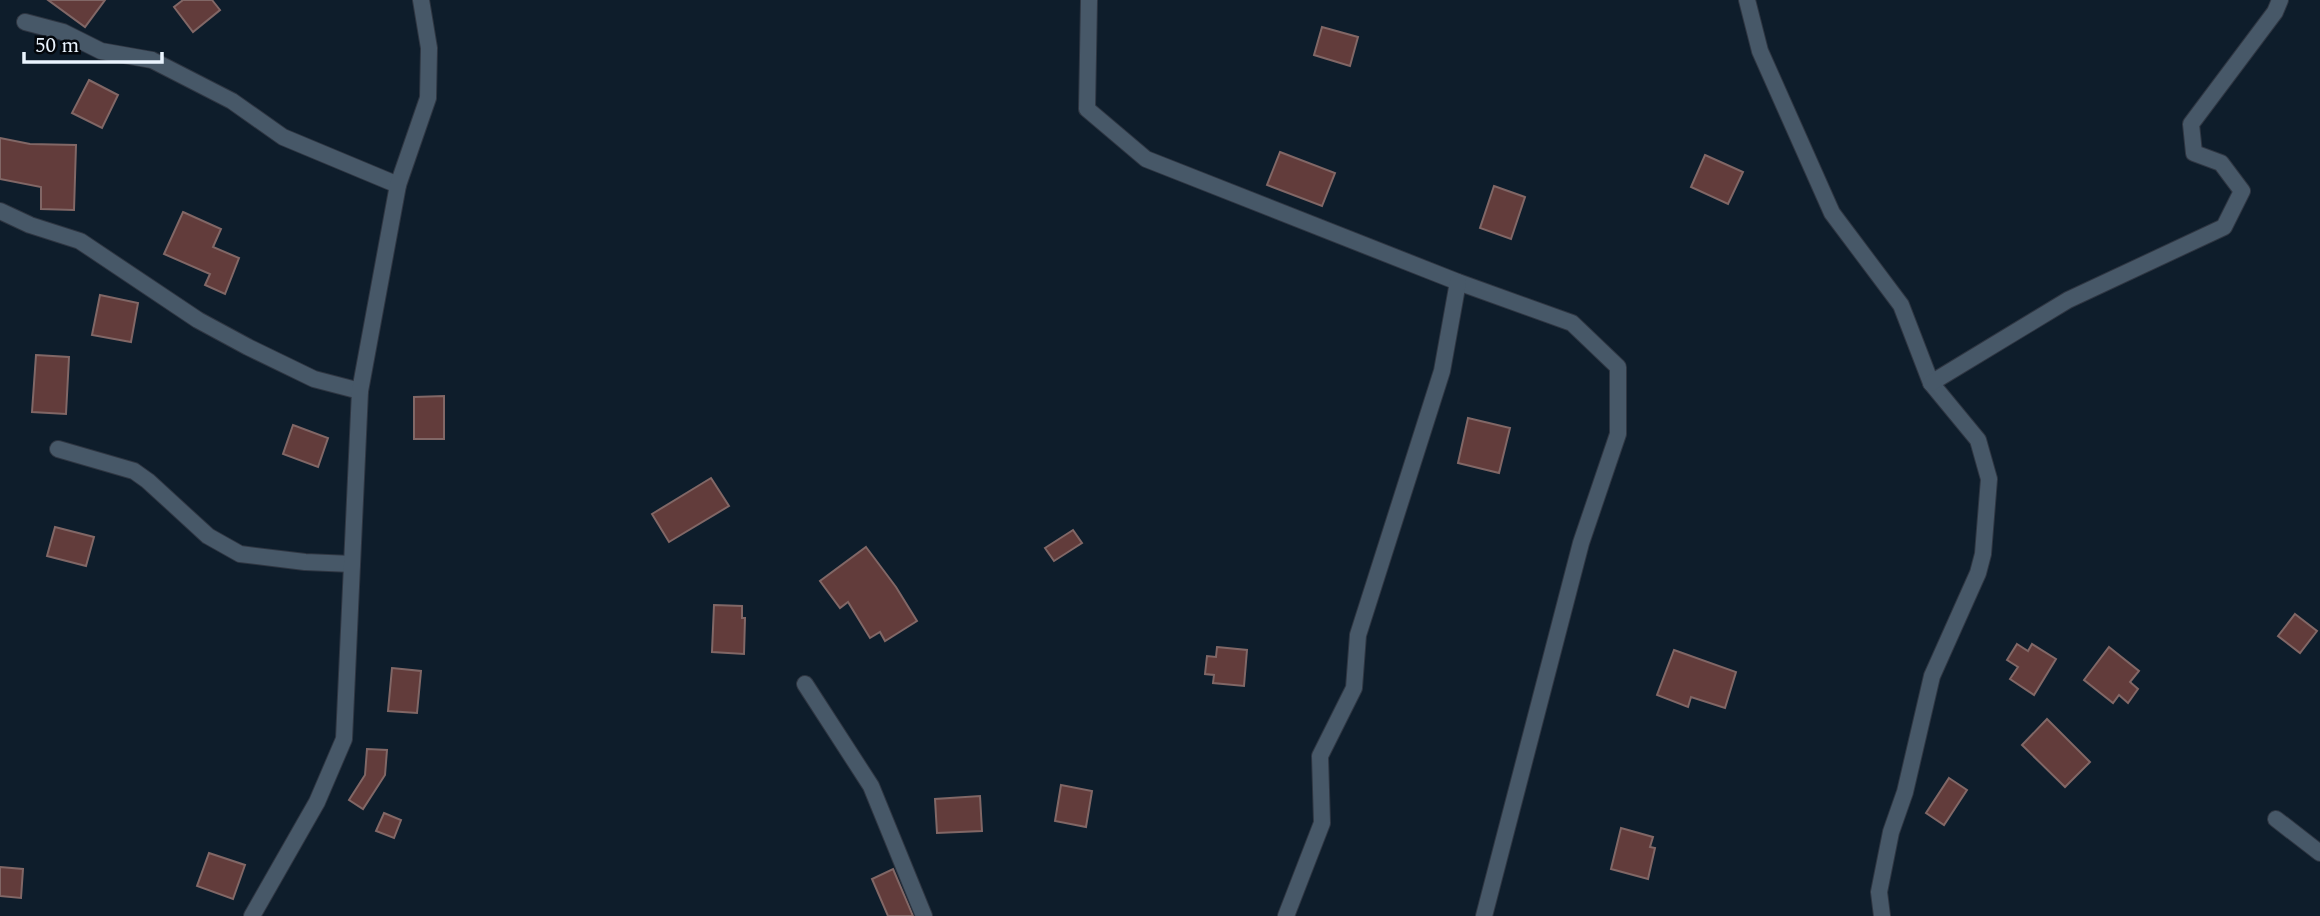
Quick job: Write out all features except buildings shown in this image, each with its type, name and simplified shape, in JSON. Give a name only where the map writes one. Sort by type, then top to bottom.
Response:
[{"type":"street","points":[[252,916],[317,802],[344,739],[360,391],[398,185],[428,99],[429,48],[421,0]]},
{"type":"street","points":[[1089,0],[1087,109],[1146,159],[1458,282],[1572,323],[1618,368],[1618,434],[1581,543],[1484,916]]},
{"type":"street","points":[[1746,0],[1760,51],[1832,213],[1901,305],[1931,383],[1978,440],[1989,479],[1983,554],[1978,573],[1932,676],[1905,792],[1891,832],[1879,892],[1882,916]]},
{"type":"street","points":[[1931,383],[2068,300],[2224,227],[2242,191],[2221,163],[2194,153],[2191,124],[2275,12],[2280,0]]},
{"type":"street","points":[[25,22],[64,32],[101,51],[152,60],[232,100],[283,137],[398,185]]},
{"type":"street","points":[[0,211],[30,225],[80,241],[198,320],[248,347],[314,379],[360,391]]},
{"type":"street","points":[[1286,916],[1322,823],[1320,756],[1354,688],[1357,635],[1441,371],[1458,282]]},
{"type":"street","points":[[58,449],[134,471],[208,536],[240,554],[305,562],[352,564]]},
{"type":"street","points":[[805,684],[871,786],[924,916]]},
{"type":"street","points":[[2276,819],[2320,853]]}]
